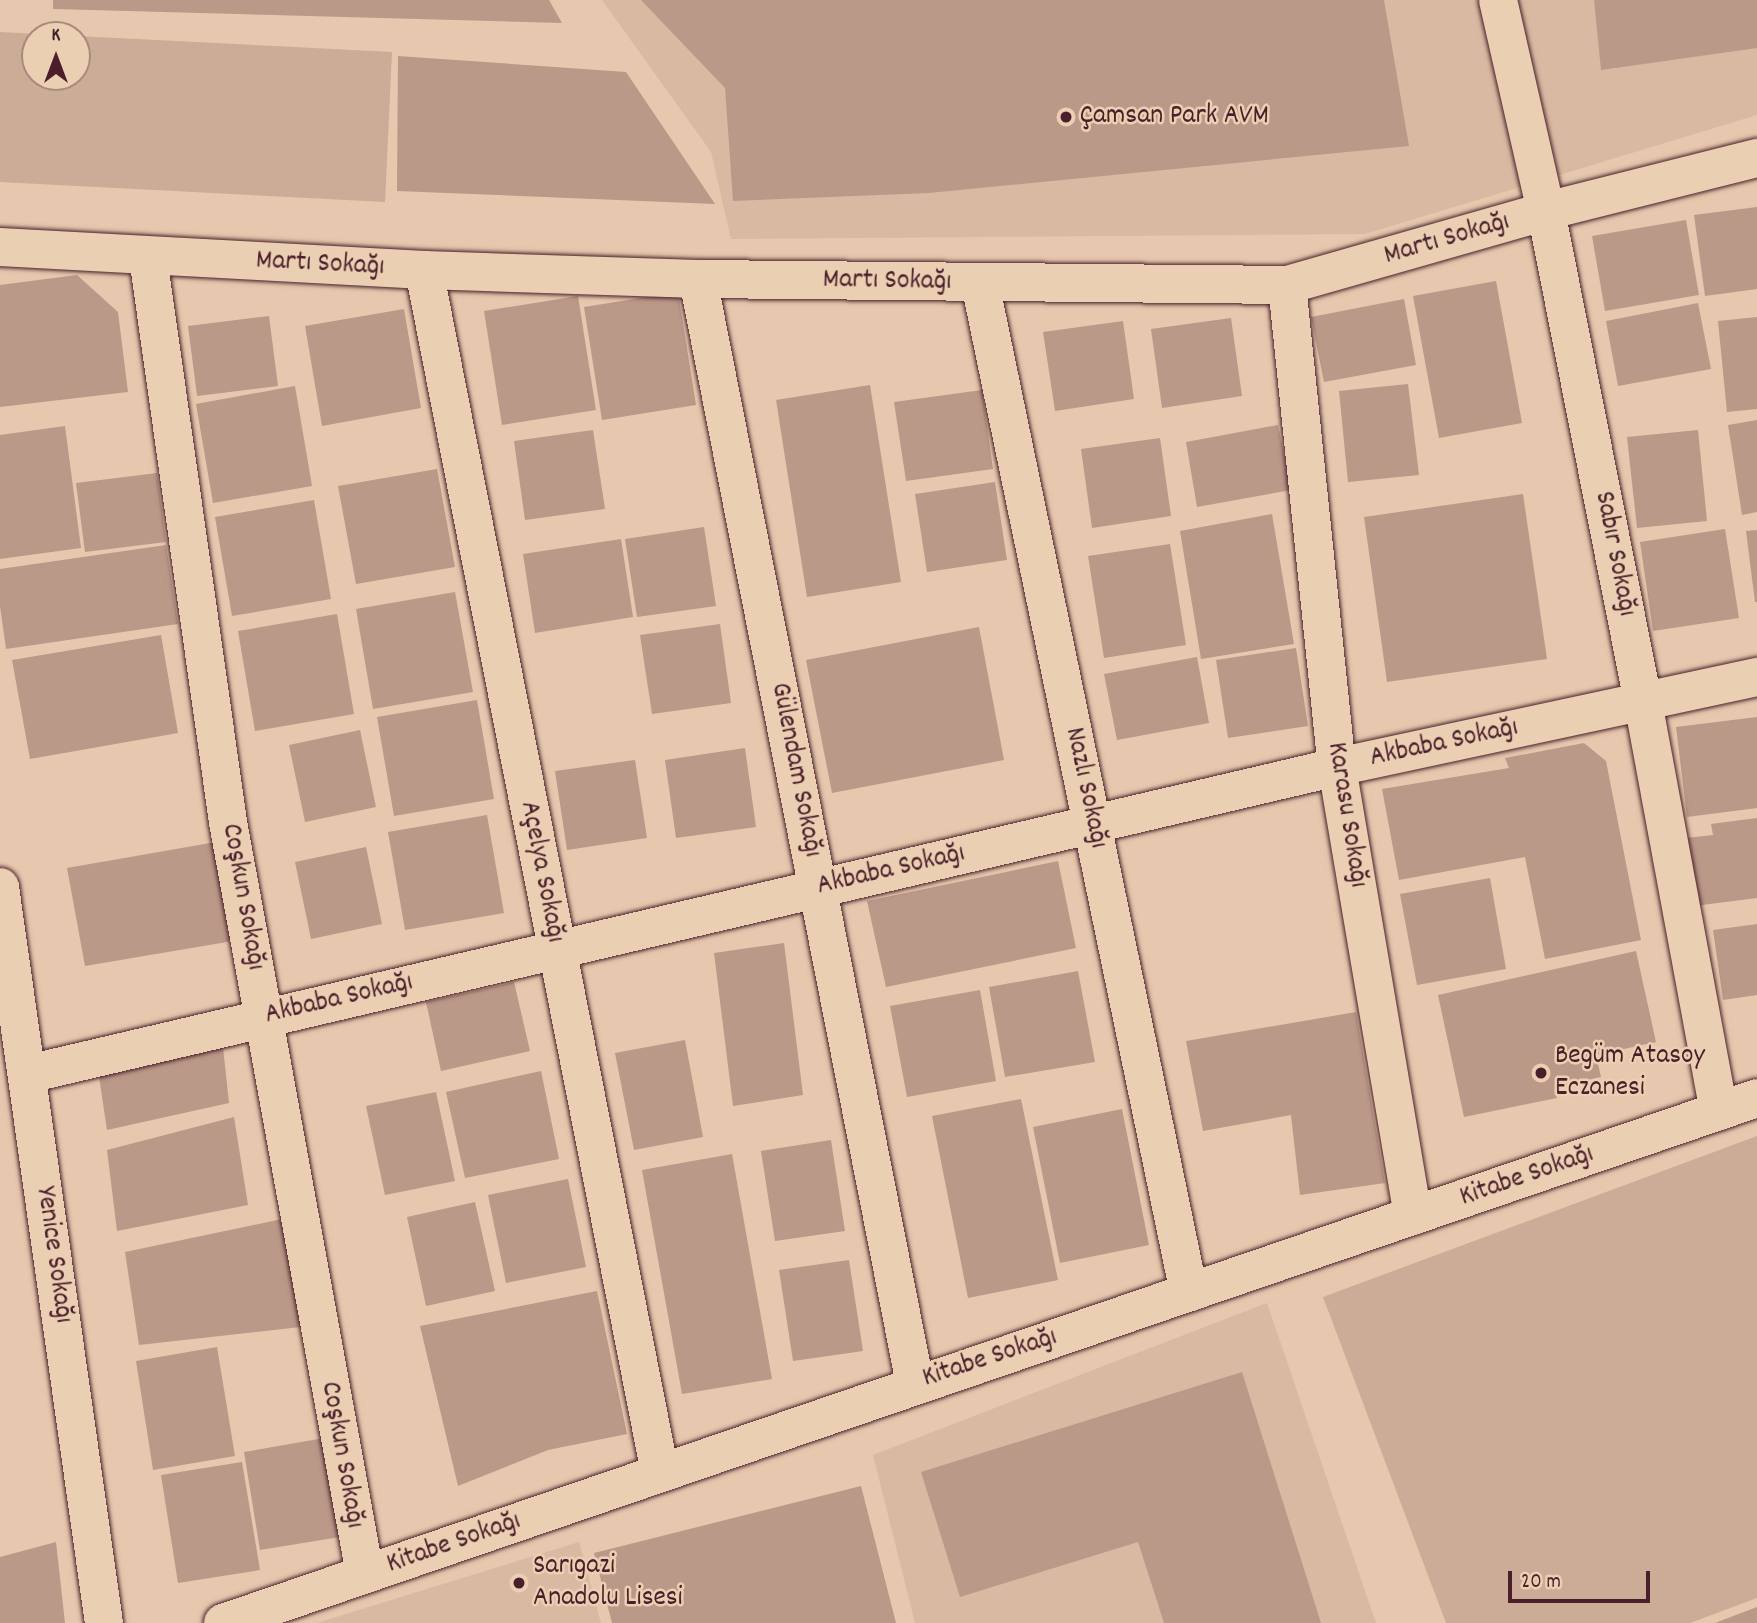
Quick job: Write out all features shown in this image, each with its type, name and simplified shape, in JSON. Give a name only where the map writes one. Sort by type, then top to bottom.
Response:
[{"type":"street","name":"Sabır Sokağı","points":[[1498,0],[1546,211],[1643,702],[1719,1111]]},
{"type":"street","name":"Martı Sokağı","points":[[0,247],[424,270],[698,279],[1287,285],[1546,211],[1757,158]]},
{"type":"street","name":"Coşkun Sokağı","points":[[148,257],[228,822],[365,1574]]},
{"type":"street","name":"Açelya Sokağı","points":[[424,270],[660,1474]]},
{"type":"street","name":"Gülendam Sokağı","points":[[698,279],[915,1384]]},
{"type":"street","name":"Nazlı Sokağı","points":[[981,283],[1189,1293]]},
{"type":"street","name":"Karasu Sokağı","points":[[1287,285],[1337,767],[1413,1216]]},
{"type":"street","name":"Akbaba Sokağı","points":[[28,1074],[1337,767],[1757,677]]},
{"type":"street","name":"Yenice Sokağı","points":[[0,887],[104,1623]]},
{"type":"street","name":"Kitabe Sokağı","points":[[223,1623],[1757,1098]]},
{"type":"shaded area","points":[[602,0],[1757,0],[1757,115],[1365,234],[731,239],[711,152]]},
{"type":"shaded area","points":[[0,32],[21,33],[21,91],[91,91],[91,37],[392,52],[385,202],[0,182]]},
{"type":"shaded area","points":[[1757,1136],[1757,1598],[1690,1623],[1446,1623],[1323,1297]]},
{"type":"shaded area","points":[[1267,1303],[1376,1623],[915,1623],[873,1455]]},
{"type":"shaded area","name":"Sarıgazi Anadolu Lisesi","points":[[579,1542],[601,1623],[317,1623]]},
{"type":"building","points":[[53,0],[549,0],[562,23],[53,9]]},
{"type":"building","name":"Çamsan Park AVM","points":[[641,0],[1384,0],[1409,146],[929,193],[733,201],[725,88]]},
{"type":"building","points":[[1594,0],[1757,0],[1757,48],[1601,70]]},
{"type":"building","points":[[398,56],[626,72],[715,204],[397,191]]},
{"type":"building","points":[[1757,207],[1757,289],[1705,296],[1694,215]]},
{"type":"building","points":[[1686,220],[1699,295],[1605,311],[1592,236]]},
{"type":"building","points":[[77,275],[118,312],[128,392],[0,407],[0,285]]},
{"type":"building","points":[[1496,281],[1522,423],[1439,438],[1413,296]]},
{"type":"building","points":[[678,292],[696,405],[602,420],[584,307]]},
{"type":"building","points":[[578,296],[596,410],[502,425],[484,311]]},
{"type":"building","points":[[1404,299],[1416,365],[1324,382],[1311,317]]},
{"type":"building","points":[[1698,303],[1711,369],[1618,386],[1606,321]]},
{"type":"building","points":[[404,309],[421,408],[322,426],[305,326]]},
{"type":"building","points":[[269,316],[278,386],[197,396],[188,326]]},
{"type":"building","points":[[1757,317],[1757,409],[1727,412],[1718,321]]},
{"type":"building","points":[[1231,318],[1242,396],[1162,408],[1151,329]]},
{"type":"building","points":[[1123,321],[1134,399],[1055,411],[1043,332]]},
{"type":"building","points":[[1408,384],[1419,475],[1348,482],[1339,391]]},
{"type":"building","points":[[870,385],[901,582],[807,597],[776,400]]},
{"type":"building","points":[[295,386],[312,486],[213,503],[196,404]]},
{"type":"building","points":[[982,390],[993,469],[906,481],[894,402]]},
{"type":"building","points":[[1757,420],[1757,512],[1742,515],[1728,425]]},
{"type":"building","points":[[1278,425],[1291,490],[1197,507],[1186,442]]},
{"type":"building","points":[[65,426],[81,548],[0,559],[0,435]]},
{"type":"building","points":[[593,430],[605,509],[525,520],[514,441]]},
{"type":"building","points":[[1698,430],[1707,521],[1637,528],[1627,437]]},
{"type":"building","points":[[1160,438],[1171,516],[1092,528],[1081,449]]},
{"type":"building","points":[[437,469],[455,567],[356,584],[338,486]]},
{"type":"building","points":[[157,473],[166,542],[85,552],[76,483]]},
{"type":"building","points":[[995,482],[1007,560],[927,572],[915,494]]},
{"type":"building","points":[[1523,494],[1547,659],[1387,682],[1364,517]]},
{"type":"building","points":[[314,500],[331,599],[232,616],[215,517]]},
{"type":"building","points":[[1272,514],[1294,644],[1201,659],[1180,531]]},
{"type":"building","points":[[704,527],[716,606],[637,617],[625,539]]},
{"type":"building","points":[[1725,529],[1739,618],[1653,631],[1640,542]]},
{"type":"building","points":[[1757,530],[1757,602],[1755,602],[1746,531]]},
{"type":"building","points":[[621,539],[633,617],[535,633],[523,554]]},
{"type":"building","points":[[1170,544],[1186,645],[1104,658],[1088,556]]},
{"type":"building","points":[[166,545],[178,624],[6,649],[0,606],[0,569]]},
{"type":"building","points":[[455,592],[473,692],[373,709],[356,609]]},
{"type":"building","points":[[337,614],[354,714],[255,731],[238,631]]},
{"type":"building","points":[[720,624],[731,703],[652,714],[640,635]]},
{"type":"building","points":[[979,627],[1004,760],[832,793],[806,660]]},
{"type":"building","points":[[161,635],[178,733],[30,759],[12,660]]},
{"type":"building","points":[[1296,648],[1308,726],[1228,738],[1216,660]]},
{"type":"building","points":[[1197,657],[1209,723],[1117,740],[1104,674]]},
{"type":"building","points":[[477,700],[494,799],[394,816],[377,717]]},
{"type":"building","points":[[1757,717],[1757,808],[1687,817],[1676,727]]},
{"type":"building","points":[[360,730],[376,807],[305,822],[289,745]]},
{"type":"building","points":[[1584,743],[1606,761],[1641,940],[1545,959],[1525,857],[1399,880],[1382,789],[1509,768],[1505,758]]},
{"type":"building","points":[[745,748],[756,827],[676,838],[665,760]]},
{"type":"building","points":[[635,760],[647,838],[567,850],[555,771]]},
{"type":"building","points":[[487,815],[504,913],[405,930],[388,832]]},
{"type":"building","points":[[1757,818],[1757,898],[1694,906],[1686,838],[1713,835],[1711,824]]},
{"type":"building","points":[[216,842],[233,941],[85,966],[67,868]]},
{"type":"building","points":[[366,847],[382,924],[311,939],[295,862]]},
{"type":"building","points":[[1058,861],[1076,948],[886,987],[867,901]]},
{"type":"building","points":[[1490,878],[1506,969],[1417,985],[1400,894]]},
{"type":"building","points":[[1757,924],[1757,995],[1723,1000],[1713,930]]},
{"type":"building","points":[[784,943],[803,1095],[733,1106],[714,953]]},
{"type":"building","points":[[1636,951],[1656,1042],[1596,1055],[1601,1077],[1555,1087],[1557,1098],[1464,1117],[1438,995]]},
{"type":"building","points":[[1078,971],[1095,1062],[1005,1077],[989,987]]},
{"type":"building","points":[[514,982],[530,1051],[441,1071],[426,1002]]},
{"type":"building","points":[[980,990],[996,1081],[907,1097],[890,1006]]},
{"type":"building","points":[[1356,1012],[1385,1183],[1300,1195],[1291,1115],[1203,1131],[1186,1041]]},
{"type":"building","points":[[222,1038],[229,1103],[107,1130],[98,1070]]},
{"type":"building","points":[[685,1040],[703,1137],[634,1150],[615,1053]]},
{"type":"building","points":[[541,1071],[559,1159],[465,1178],[446,1092]]},
{"type":"building","points":[[436,1092],[455,1181],[385,1195],[366,1106]]},
{"type":"building","points":[[1021,1099],[1058,1280],[968,1298],[932,1116]]},
{"type":"building","points":[[1122,1109],[1149,1245],[1060,1263],[1033,1127]]},
{"type":"building","points":[[234,1117],[248,1205],[117,1231],[107,1150]]},
{"type":"building","points":[[831,1140],[845,1231],[775,1241],[761,1151]]},
{"type":"building","points":[[732,1154],[772,1379],[682,1394],[642,1170]]},
{"type":"building","points":[[568,1179],[586,1267],[506,1283],[488,1195]]},
{"type":"building","points":[[475,1202],[495,1291],[426,1306],[407,1217]]},
{"type":"building","points":[[287,1218],[309,1326],[139,1345],[125,1252]]},
{"type":"building","points":[[849,1260],[863,1351],[793,1361],[779,1270]]},
{"type":"building","points":[[597,1291],[627,1434],[548,1450],[458,1486],[420,1326]]},
{"type":"building","points":[[217,1347],[235,1456],[153,1470],[136,1361]]},
{"type":"building","points":[[1242,1372],[1321,1623],[1164,1623],[1138,1542],[960,1597],[921,1472]]},
{"type":"building","points":[[330,1437],[346,1536],[260,1550],[244,1452]]},
{"type":"building","points":[[242,1462],[260,1570],[178,1583],[161,1475]]},
{"type":"building","points":[[861,1486],[896,1623],[612,1623],[594,1553]]},
{"type":"building","points":[[56,1542],[65,1623],[0,1623],[0,1557]]},
{"type":"building","points":[[1757,1607],[1757,1623],[1715,1623]]},
{"type":"place","name":"Çamsan Park AVM","points":[[1066,117]]},
{"type":"place","name":"Begüm Atasoy Eczanesi","points":[[1541,1073]]},
{"type":"place","name":"Sarıgazi Anadolu Lisesi","points":[[519,1583]]}]
